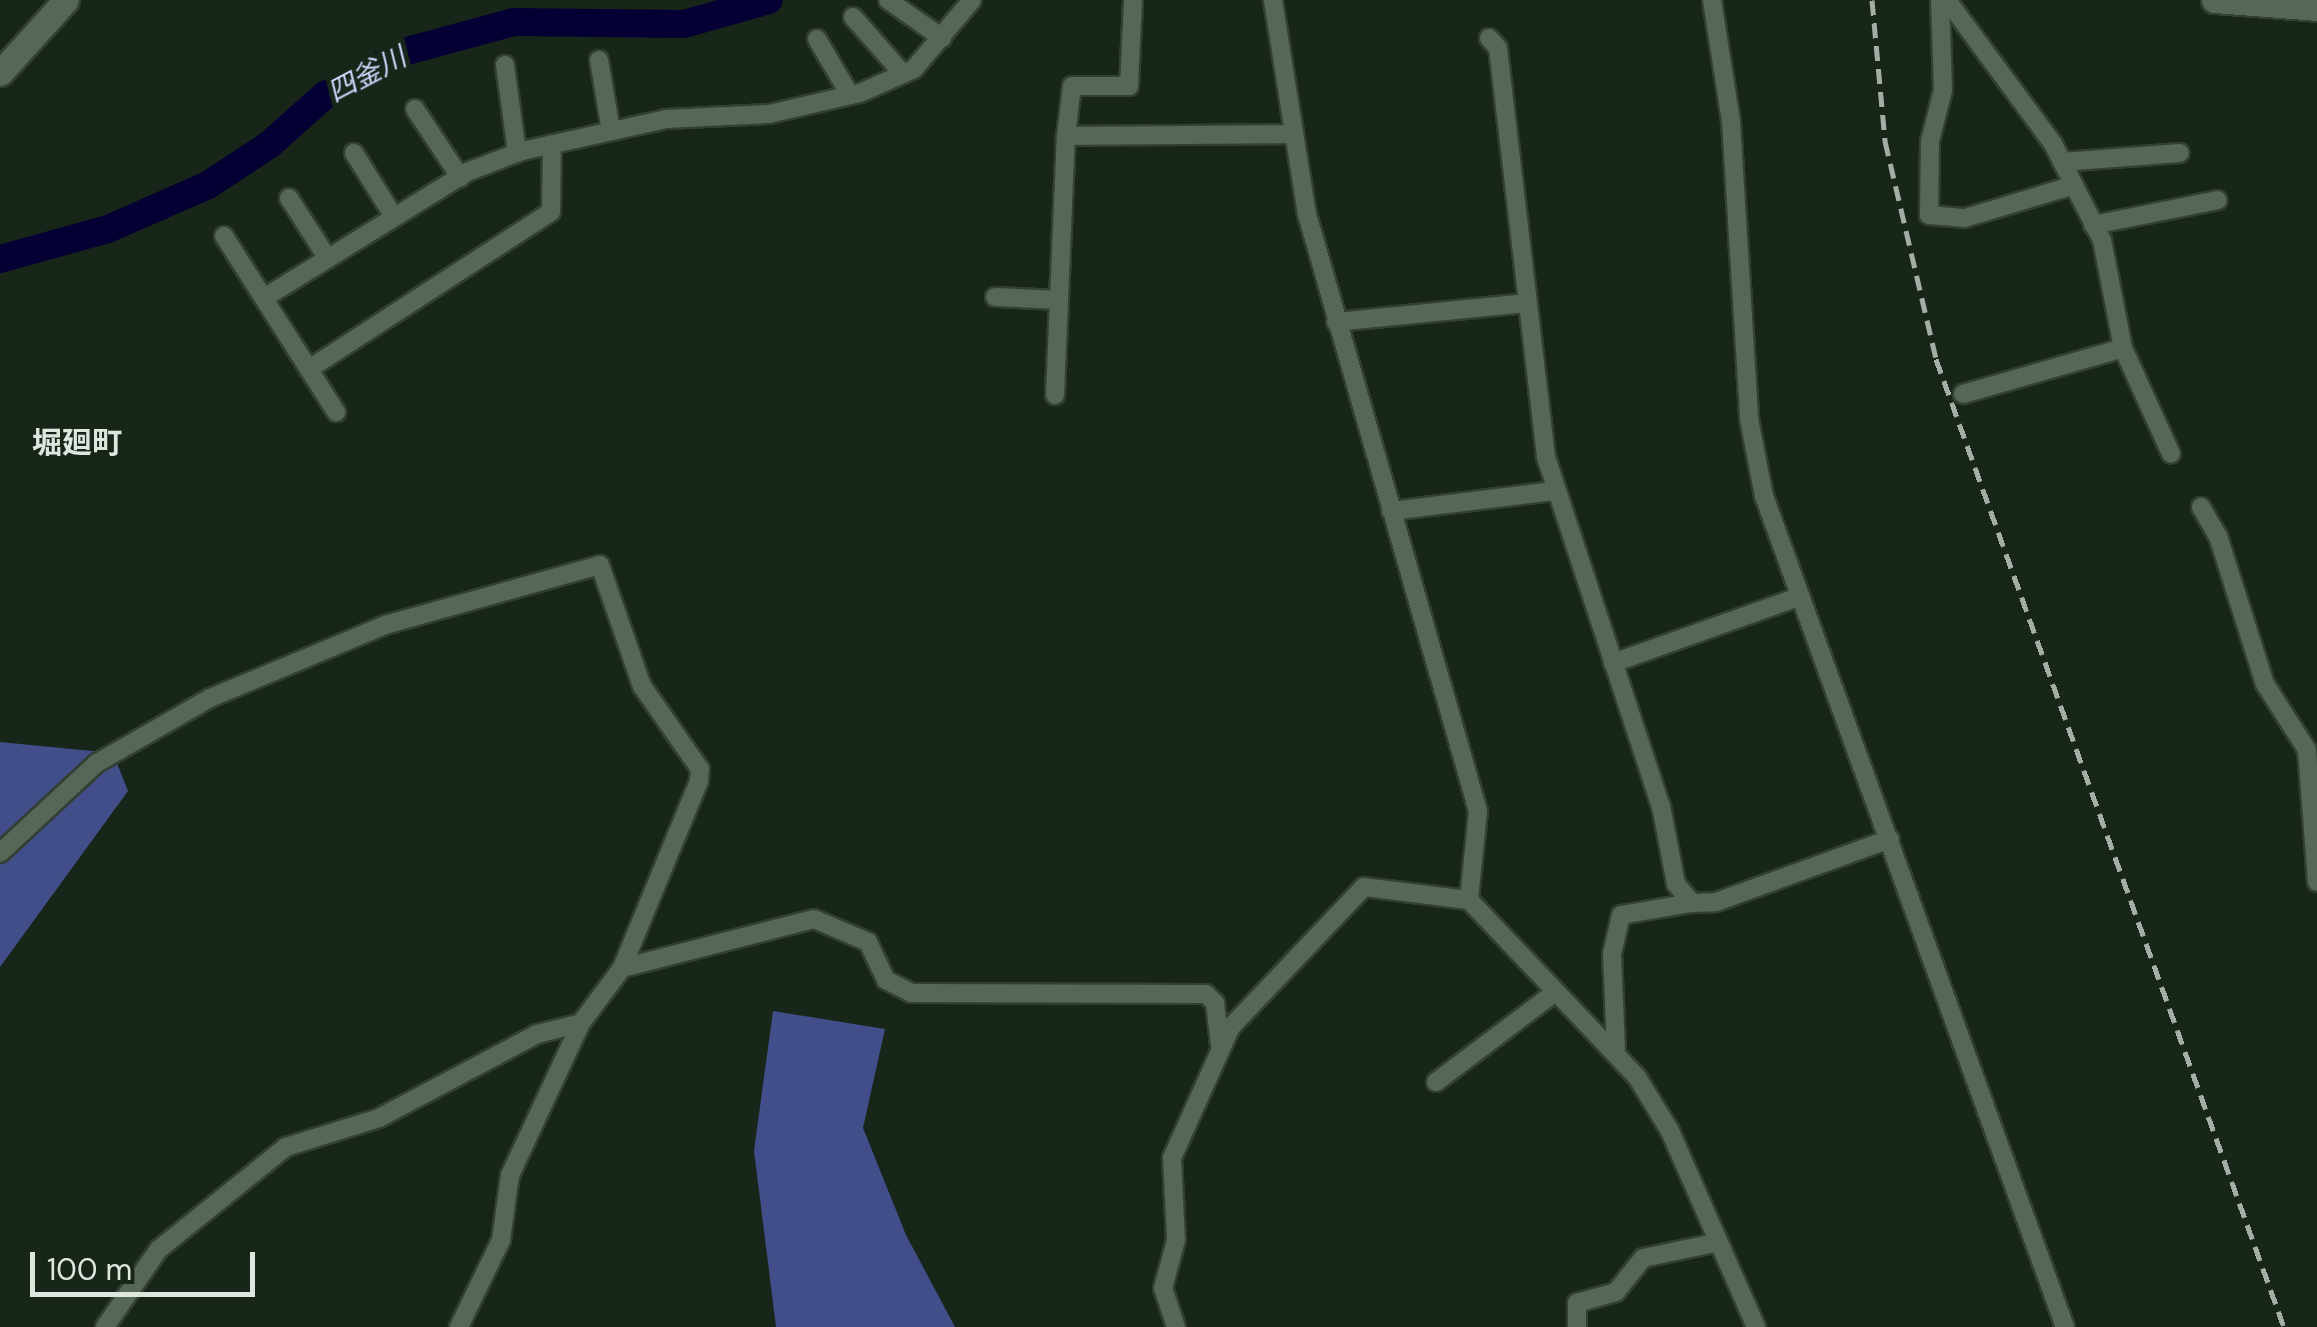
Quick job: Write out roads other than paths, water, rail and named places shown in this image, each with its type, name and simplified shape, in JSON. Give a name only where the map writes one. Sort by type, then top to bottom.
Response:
[{"type":"street","points":[[0,73],[66,0]]},
{"type":"street","points":[[888,0],[942,38]]},
{"type":"street","points":[[264,298],[460,176],[517,153],[666,119],[769,114],[850,95],[903,74],[942,38],[972,0]]},
{"type":"street","points":[[1056,395],[1066,136],[1072,86],[1129,86],[1133,0]]},
{"type":"street","points":[[1273,0],[1294,134],[1336,322],[1478,811],[1469,900]]},
{"type":"street","points":[[1712,0],[1731,121],[1750,419],[1764,496],[2065,1327]]},
{"type":"street","points":[[1940,0],[1943,90],[1930,141],[1929,215],[1965,218],[2074,185]]},
{"type":"street","points":[[1947,0],[2062,162],[2094,224],[2112,278],[2123,348],[2172,454]]},
{"type":"street","points":[[2214,0],[2317,8]]},
{"type":"street","points":[[854,17],[903,74]]},
{"type":"street","points":[[1489,38],[1498,48],[1555,491],[1661,806],[1676,884],[1692,902]]},
{"type":"street","points":[[817,39],[850,95]]},
{"type":"street","points":[[599,60],[611,131]]},
{"type":"street","points":[[506,65],[517,153]]},
{"type":"street","points":[[415,110],[460,176]]},
{"type":"street","points":[[1066,136],[1294,134]]},
{"type":"street","points":[[309,369],[551,212],[552,144]]},
{"type":"street","points":[[2062,162],[2180,153]]},
{"type":"street","points":[[354,154],[394,217]]},
{"type":"street","points":[[289,198],[328,258]]},
{"type":"street","points":[[2094,224],[2218,200]]},
{"type":"street","points":[[224,236],[336,412]]},
{"type":"street","points":[[995,297],[1060,300]]},
{"type":"street","points":[[1336,322],[1528,303]]},
{"type":"street","points":[[1962,394],[2123,348]]},
{"type":"street","points":[[1391,511],[1555,491]]},
{"type":"street","points":[[2201,506],[2218,536],[2265,684],[2307,750],[2317,882]]},
{"type":"street","points":[[0,853],[96,763],[210,698],[385,625],[600,565],[642,686],[677,744],[700,769],[622,968],[581,1024],[510,1175],[501,1240],[459,1327]]},
{"type":"street","points":[[1613,663],[1798,596]]},
{"type":"street","points":[[1616,1049],[1612,954],[1622,915],[1692,902],[1716,902],[1890,839]]},
{"type":"street","points":[[1176,1327],[1162,1288],[1176,1240],[1172,1158],[1220,1045],[1364,887],[1469,900],[1554,994],[1616,1049],[1670,1132],[1714,1243],[1756,1327]]},
{"type":"street","points":[[622,968],[814,920],[868,942],[886,980],[912,993],[1206,994],[1215,1003],[1220,1045]]},
{"type":"street","points":[[1436,1082],[1554,994]]},
{"type":"street","points":[[106,1327],[159,1248],[286,1146],[379,1118],[537,1034],[581,1024]]},
{"type":"street","points":[[1577,1327],[1577,1303],[1616,1292],[1643,1258],[1714,1243]]},
{"type":"waterway","name":"四釜川","points":[[0,259],[108,229],[208,185],[269,145],[325,95],[407,51],[514,22],[684,24],[769,0]]},
{"type":"railway","points":[[1872,0],[1885,141],[1936,359],[2284,1327]]},
{"type":"district","name":"堀廻町","points":[[77,443]]}]
